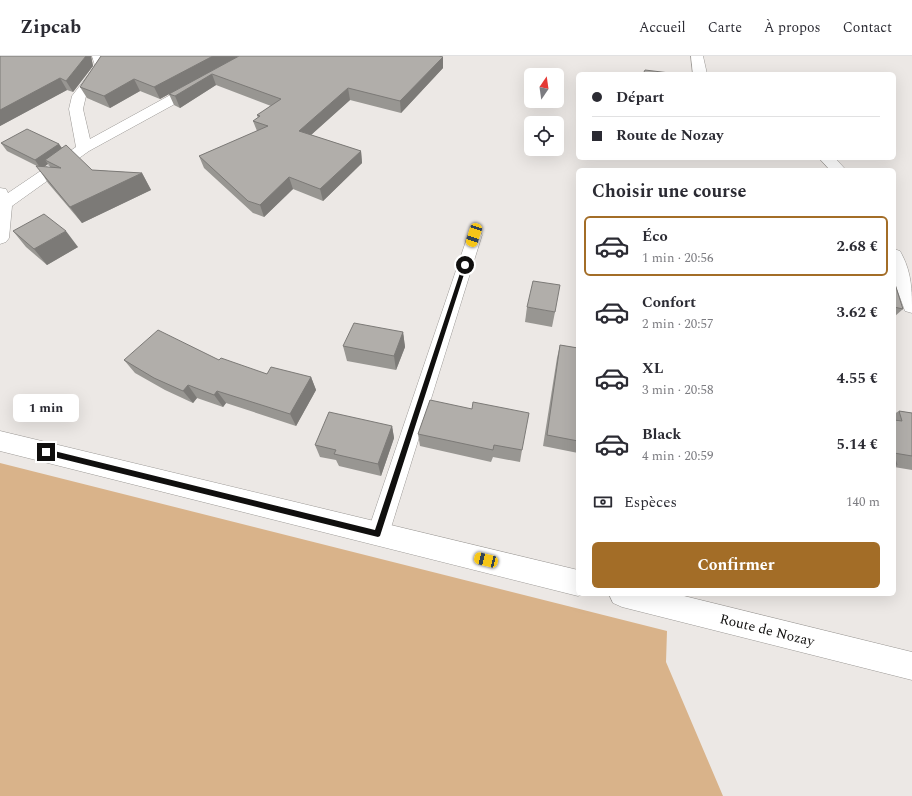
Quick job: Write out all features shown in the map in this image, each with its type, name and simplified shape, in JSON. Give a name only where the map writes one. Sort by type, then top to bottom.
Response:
[{"type":"street","points":[[84,148],[76,109],[79,96],[101,66],[98,56]]},
{"type":"street","points":[[697,56],[700,72]]},
{"type":"street","points":[[0,238],[2,199],[84,148],[208,80]]},
{"type":"street","points":[[829,160],[836,168]]},
{"type":"street","points":[[896,262],[912,306]]},
{"type":"street","points":[[0,441],[576,583]]},
{"type":"street","name":"Route de Nozay","points":[[630,596],[912,666]]},
{"type":"lane","points":[[378,534],[474,235]]},
{"type":"shaded area","points":[[0,463],[667,631],[666,662],[723,796],[0,796]]},
{"type":"building","points":[[0,56],[86,56],[66,81],[60,78],[0,110]]},
{"type":"building","points":[[101,56],[213,56],[154,87],[134,79],[104,96],[80,87]]},
{"type":"building","points":[[239,56],[443,57],[400,101],[348,88],[299,131],[361,151],[320,189],[289,177],[260,205],[248,201],[199,156],[268,126],[253,121],[260,116],[257,115],[281,99],[212,74],[175,96],[169,94]]},
{"type":"building","points":[[645,70],[662,72],[644,72]]},
{"type":"building","points":[[27,129],[59,144],[35,160],[1,143]]},
{"type":"building","points":[[66,145],[92,170],[142,173],[70,207],[36,166],[61,168],[45,160]]},
{"type":"building","points":[[44,214],[66,231],[34,249],[13,231]]},
{"type":"building","points":[[533,281],[560,285],[555,312],[527,307]]},
{"type":"building","points":[[896,287],[903,309],[896,307]]},
{"type":"building","points":[[354,323],[403,332],[394,356],[343,346]]},
{"type":"building","points":[[158,330],[219,360],[221,358],[267,374],[271,367],[311,377],[290,414],[217,391],[214,395],[188,385],[183,391],[154,378],[124,360]]},
{"type":"building","points":[[560,345],[576,348],[576,441],[547,435]]},
{"type":"building","points":[[430,400],[472,409],[473,402],[529,413],[522,450],[494,445],[493,450],[418,434]]},
{"type":"building","points":[[899,411],[912,413],[912,456],[896,453],[896,420],[902,421]]},
{"type":"building","points":[[329,412],[392,426],[378,464],[334,454],[336,450],[315,445]]},
{"type":"route","points":[[46,452],[378,534],[465,265]]}]
